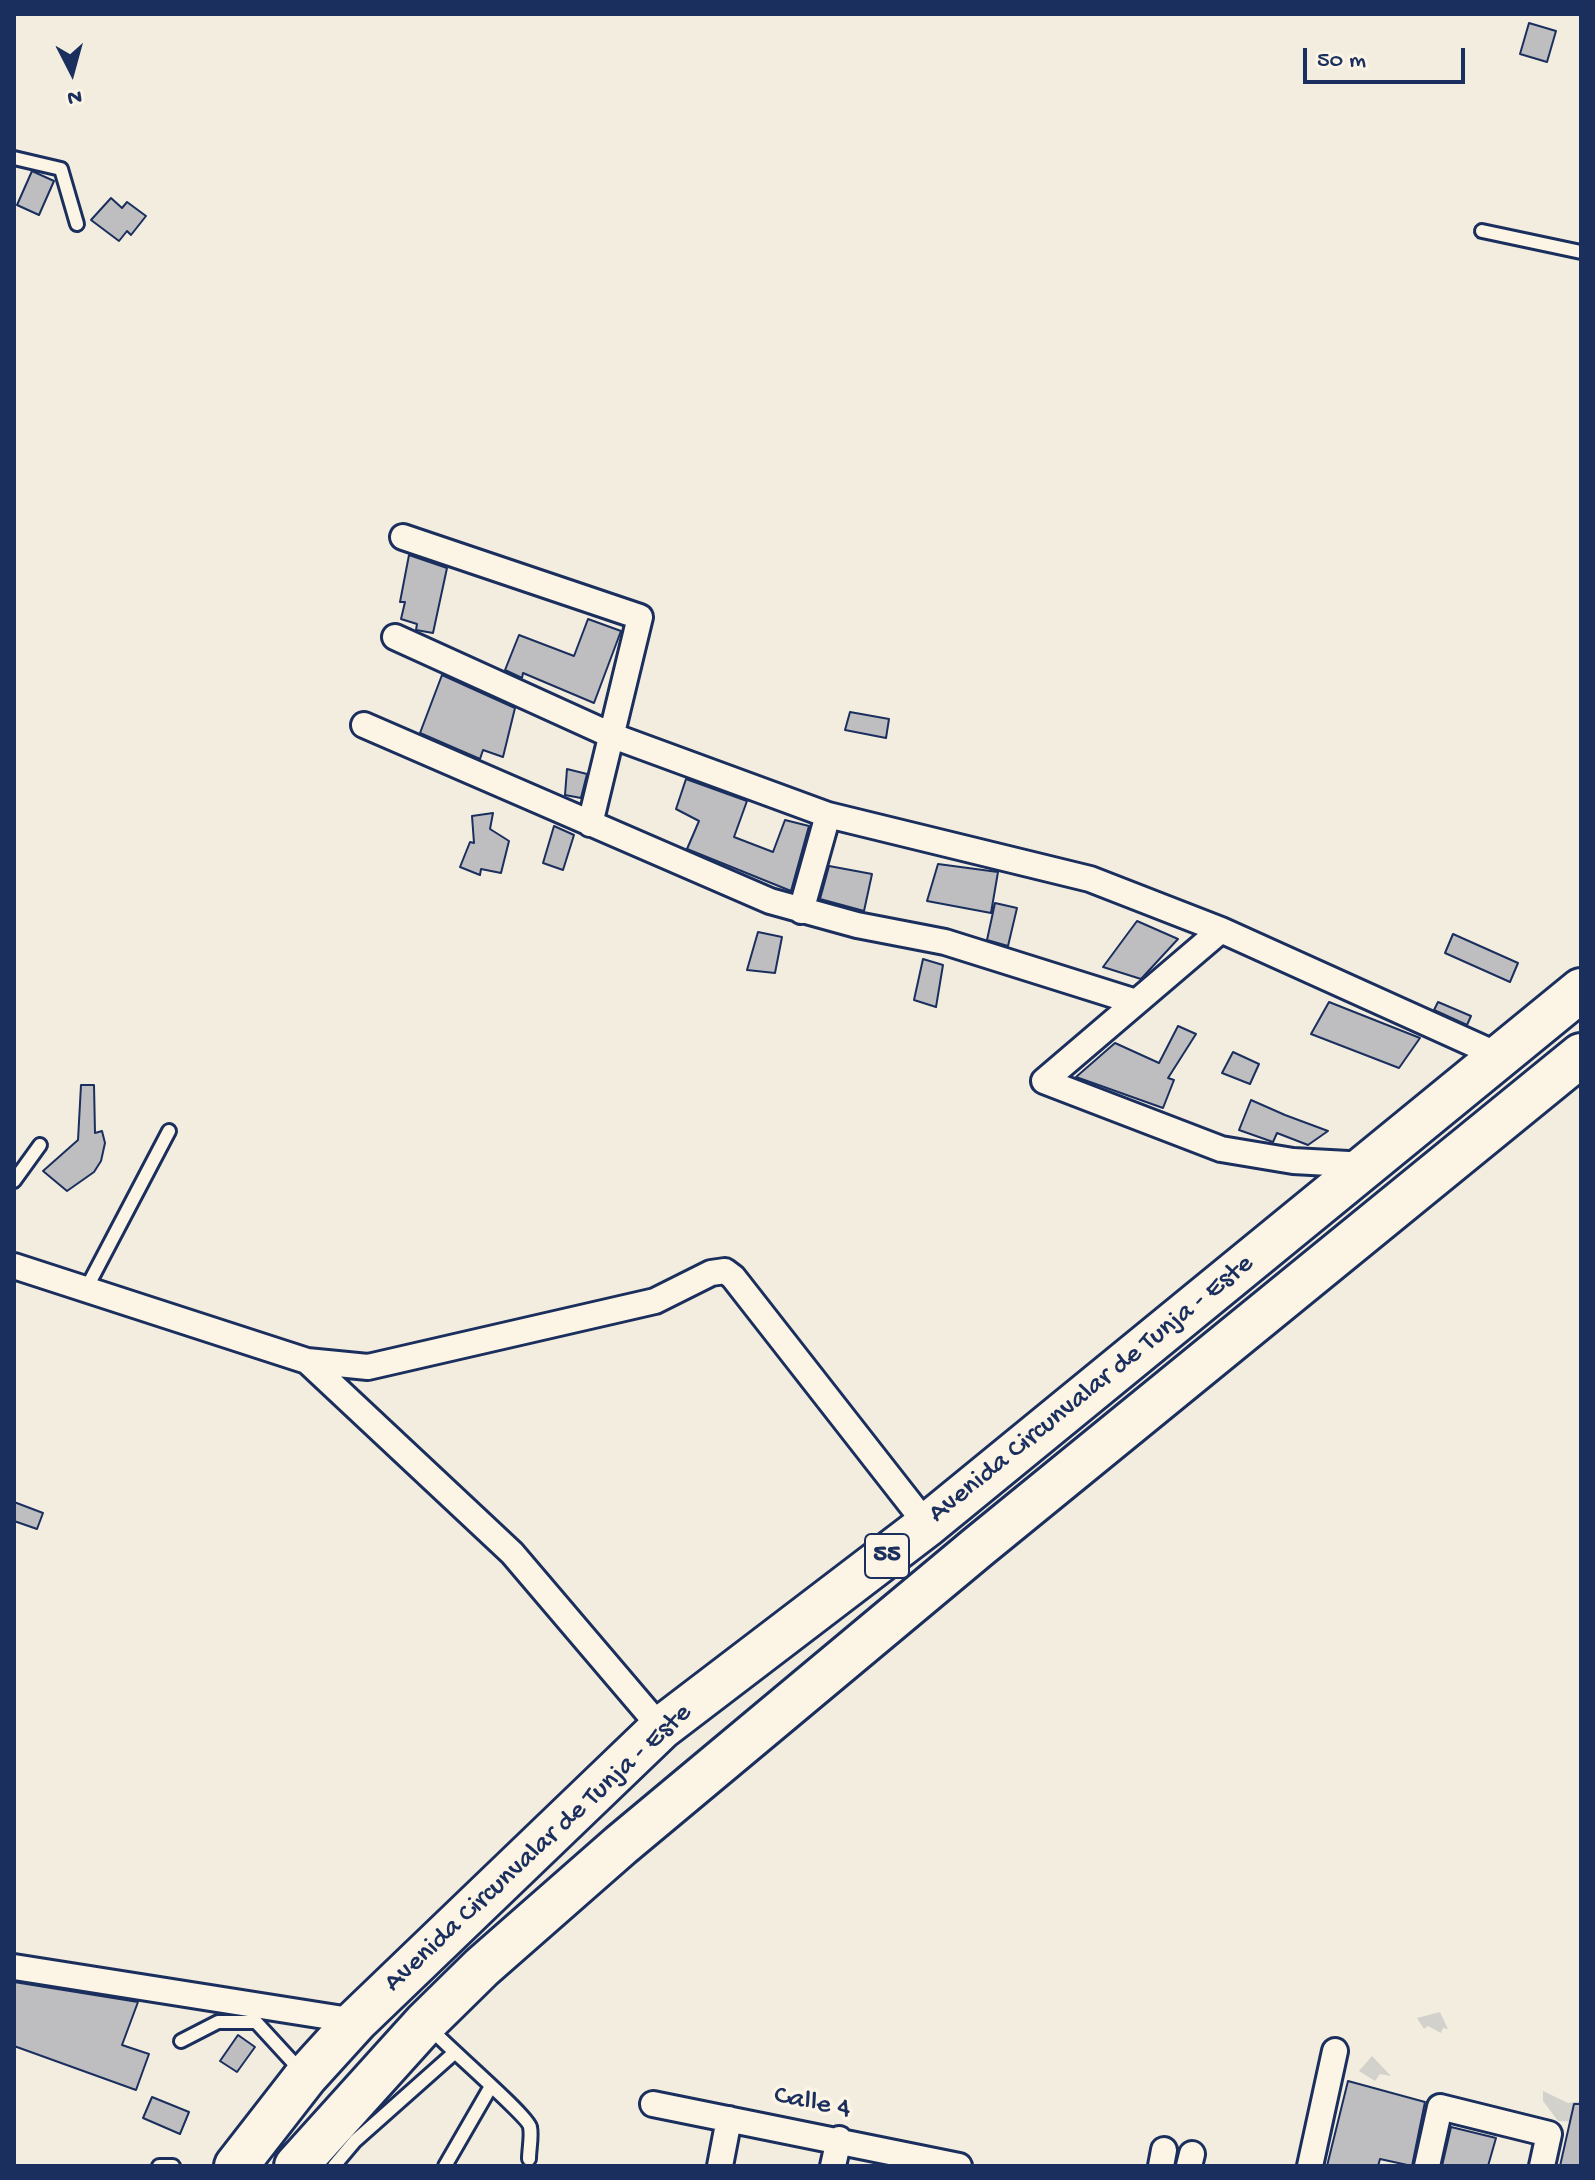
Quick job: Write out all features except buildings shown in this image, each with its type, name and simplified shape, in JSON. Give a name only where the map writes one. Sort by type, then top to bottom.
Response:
[{"type":"highway","name":"Avenida Circunvalar de Tunja - Este","points":[[236,2166],[306,2076],[356,2021],[661,1728],[927,1525],[1581,990]]},
{"type":"highway","name":"Avenida Circunvalar de Tunja - Este","points":[[296,2166],[425,2023],[482,1967],[621,1845],[978,1547],[1581,1055]]},
{"type":"street","points":[[403,537],[640,617],[590,824]]},
{"type":"street","points":[[395,637],[613,736],[828,815],[1090,879],[1221,930],[1500,1056]]},
{"type":"street","points":[[364,725],[770,901],[801,911],[945,942],[1136,1002]]},
{"type":"street","points":[[801,911],[828,815]]},
{"type":"street","points":[[1221,930],[1044,1081],[1221,1149],[1293,1161],[1367,1165]]},
{"type":"street","points":[[14,1266],[307,1361],[368,1367],[655,1301],[711,1273],[725,1271],[733,1277],[927,1525]]},
{"type":"street","points":[[307,1361],[512,1553],[661,1728]]},
{"type":"street","points":[[14,1967],[356,2021]]},
{"type":"street","points":[[1310,2166],[1335,2051]]},
{"type":"street","name":"Calle 4","points":[[653,2104],[839,2139],[951,2165]]},
{"type":"street","points":[[1427,2166],[1440,2107],[1549,2134],[1542,2166]]},
{"type":"street","points":[[720,2166],[729,2119]]},
{"type":"street","points":[[833,2166],[839,2139]]},
{"type":"lane","points":[[14,158],[61,169],[77,224]]},
{"type":"lane","points":[[1482,231],[1581,252]]},
{"type":"lane","points":[[85,1291],[169,1131]]},
{"type":"lane","points":[[14,1181],[40,1145]]},
{"type":"lane","points":[[181,2041],[218,2022],[256,2022],[306,2076]]},
{"type":"lane","points":[[425,2023],[453,2054],[523,2114],[530,2126],[529,2159]]},
{"type":"lane","points":[[334,2166],[355,2141],[453,2054]]},
{"type":"lane","points":[[445,2166],[490,2088]]},
{"type":"lane","points":[[159,2166],[173,2166]]},
{"type":"shaded area","points":[[1440,2012],[1448,2029],[1443,2028],[1441,2033],[1428,2026],[1424,2029],[1417,2018]]},
{"type":"shaded area","points":[[1372,2056],[1391,2076],[1380,2074],[1375,2081],[1359,2071]]},
{"type":"shaded area","points":[[1543,2091],[1568,2103],[1581,2101],[1581,2122],[1558,2121],[1543,2101]]}]
